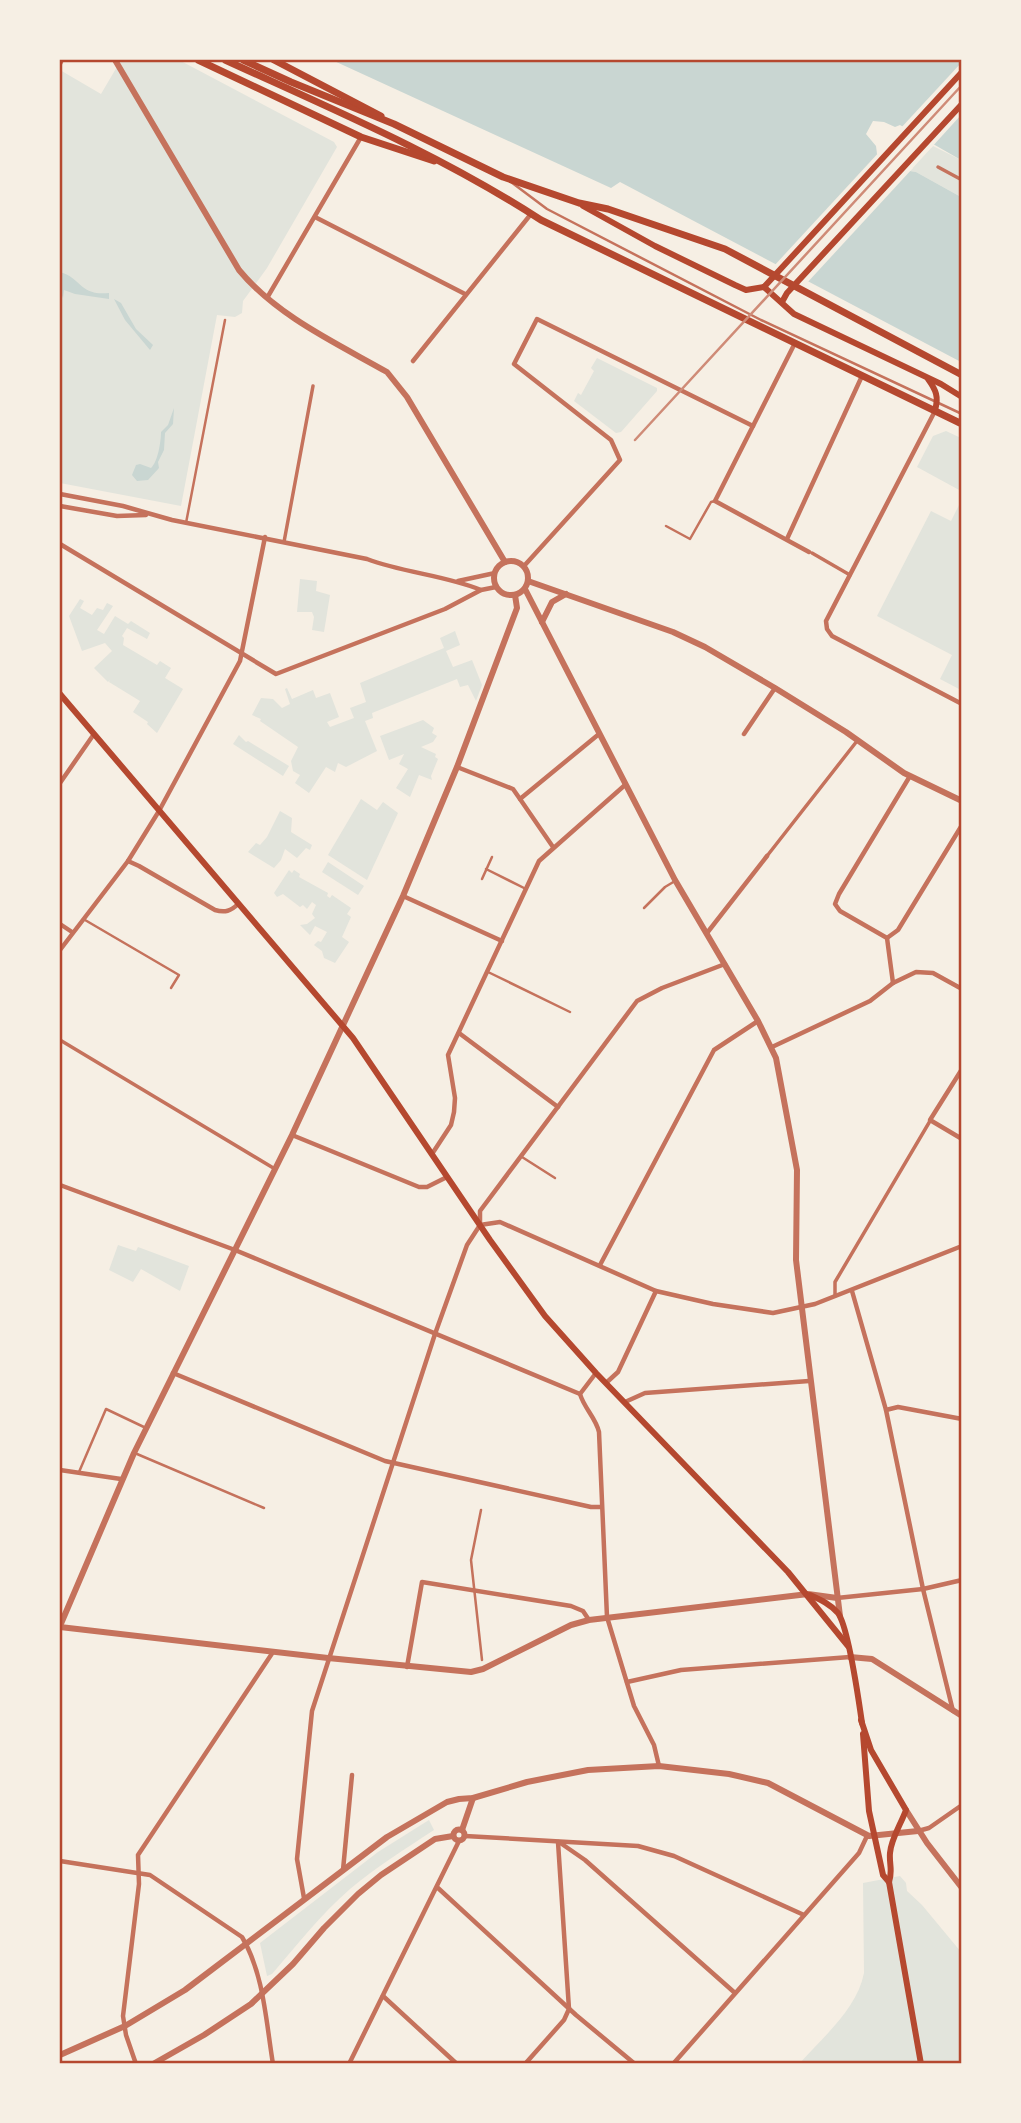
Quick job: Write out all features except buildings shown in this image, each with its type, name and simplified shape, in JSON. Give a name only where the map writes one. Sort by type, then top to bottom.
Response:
[{"type":"main road","points":[[198,60],[361,137],[451,167]]},
{"type":"main road","points":[[225,60],[407,142],[532,214],[862,376],[936,407],[961,424]]},
{"type":"main road","points":[[243,60],[394,124],[503,177],[725,249],[961,375]]},
{"type":"main road","points":[[274,60],[369,107],[394,124]]},
{"type":"main road","points":[[579,203],[654,246],[746,290],[766,284],[961,72]]},
{"type":"main road","points":[[782,302],[787,293],[961,104]]},
{"type":"main road","points":[[766,284],[794,314],[941,384],[961,397]]},
{"type":"main road","points":[[927,378],[936,390],[936,407]]},
{"type":"main road","points":[[60,694],[343,1026],[545,1316],[596,1373],[808,1594],[816,1609],[848,1646]]},
{"type":"main road","points":[[808,1594],[827,1602],[840,1616],[861,1720],[871,1836],[883,1875],[889,1882]]},
{"type":"main road","points":[[861,1720],[871,1750],[906,1810],[889,1856],[892,1873],[889,1882],[921,2063]]},
{"type":"street","points":[[115,60],[239,270],[267,298],[288,314],[387,372],[394,379],[505,562]]},
{"type":"street","points":[[267,298],[361,137]]},
{"type":"street","points":[[938,167],[961,180]]},
{"type":"street","points":[[413,361],[532,214]]},
{"type":"street","points":[[315,217],[465,294]]},
{"type":"street","points":[[524,566],[620,460],[611,440],[514,364],[537,320],[753,426]]},
{"type":"street","points":[[795,343],[715,501],[850,575]]},
{"type":"street","points":[[787,539],[862,376]]},
{"type":"street","points":[[284,542],[313,386]]},
{"type":"street","points":[[936,407],[826,621],[832,636],[961,704]]},
{"type":"street","points":[[60,494],[123,506],[186,523],[367,559],[389,567],[458,581],[481,590]]},
{"type":"street","points":[[60,506],[117,516],[150,514]]},
{"type":"street","points":[[60,950],[128,861],[159,811],[242,654],[265,537]]},
{"type":"street","points":[[60,544],[276,674],[446,609],[481,590],[496,587]]},
{"type":"street","points":[[458,581],[495,573],[505,562],[515,561],[528,572],[525,589],[515,594],[505,594],[496,587],[495,573]]},
{"type":"street","points":[[528,581],[673,632],[705,647],[775,688],[909,776],[961,802]]},
{"type":"street","points":[[525,589],[676,880],[772,1047],[791,1128],[797,1170],[796,1260],[840,1616]]},
{"type":"street","points":[[515,594],[517,608],[457,767],[403,896],[292,1135],[121,1479],[60,1627],[471,1672],[483,1669],[571,1625],[589,1620],[808,1594],[836,1598],[923,1589],[961,1580]]},
{"type":"street","points":[[541,622],[552,602],[566,594]]},
{"type":"street","points":[[517,608],[533,605]]},
{"type":"street","points":[[744,734],[775,688]]},
{"type":"street","points":[[60,783],[94,734]]},
{"type":"street","points":[[520,799],[599,734]]},
{"type":"street","points":[[707,933],[857,741]]},
{"type":"street","points":[[457,767],[513,789],[553,847]]},
{"type":"street","points":[[887,938],[840,911],[835,904],[909,776]]},
{"type":"street","points":[[432,1154],[451,1125],[454,1112],[455,1098],[447,1058],[538,861],[625,785]]},
{"type":"street","points":[[887,938],[898,930],[961,825]]},
{"type":"street","points":[[128,861],[215,910],[225,912],[238,904]]},
{"type":"street","points":[[403,896],[502,941]]},
{"type":"street","points":[[60,925],[72,932]]},
{"type":"street","points":[[887,938],[893,983]]},
{"type":"street","points":[[304,1898],[298,1859],[312,1711],[435,1334],[467,1245],[480,1225],[480,1210],[637,1001],[662,988],[724,964]]},
{"type":"street","points":[[772,1047],[870,1001],[893,983],[916,972],[933,973],[961,989]]},
{"type":"street","points":[[600,1265],[713,1050],[758,1021]]},
{"type":"street","points":[[459,1033],[558,1107]]},
{"type":"street","points":[[60,1040],[275,1169]]},
{"type":"street","points":[[835,1296],[835,1283],[961,1069]]},
{"type":"street","points":[[930,1120],[961,1139]]},
{"type":"street","points":[[292,1135],[419,1187],[427,1187],[447,1177]]},
{"type":"street","points":[[60,1185],[235,1250],[580,1394]]},
{"type":"street","points":[[480,1225],[500,1222],[656,1290],[713,1304],[774,1313],[801,1308],[852,1291],[961,1246]]},
{"type":"street","points":[[606,1383],[618,1372],[656,1290]]},
{"type":"street","points":[[852,1291],[886,1410],[923,1589],[953,1711]]},
{"type":"street","points":[[173,1373],[394,1463],[601,1507]]},
{"type":"street","points":[[596,1373],[580,1394],[582,1404],[597,1424],[607,1617],[627,1682],[643,1727],[654,1745],[659,1766]]},
{"type":"street","points":[[625,1402],[645,1393],[809,1381]]},
{"type":"street","points":[[886,1410],[898,1408],[961,1419]]},
{"type":"street","points":[[60,1469],[121,1479]]},
{"type":"street","points":[[407,1667],[422,1582],[570,1606],[583,1611],[589,1620]]},
{"type":"street","points":[[136,2063],[123,2017],[138,1855],[274,1651]]},
{"type":"street","points":[[627,1682],[681,1670],[850,1657],[872,1659],[961,1716]]},
{"type":"street","points":[[60,2055],[125,2026],[185,1990],[387,1837],[447,1802],[588,1769],[659,1766],[729,1774],[768,1783],[871,1836],[929,1828],[961,1805]]},
{"type":"street","points":[[343,1870],[352,1775]]},
{"type":"street","points":[[349,2063],[438,1888],[473,1798]]},
{"type":"street","points":[[906,1810],[918,1831],[961,1888]]},
{"type":"street","points":[[153,2063],[204,2035],[262,1994],[293,1965],[324,1927],[358,1894],[435,1839],[460,1836],[652,1848],[804,1915]]},
{"type":"street","points":[[673,2063],[859,1853],[871,1836]]},
{"type":"street","points":[[558,1842],[585,1860],[735,1993]]},
{"type":"street","points":[[525,2063],[564,2020],[569,2008],[558,1842]]},
{"type":"street","points":[[60,1861],[150,1875],[242,1937],[251,1952],[262,1994],[273,2063]]},
{"type":"street","points":[[438,1888],[569,2008],[635,2063]]},
{"type":"street","points":[[383,1996],[457,2063]]},
{"type":"street","points":[[915,2063],[918,2054]]},
{"type":"lane","points":[[60,66],[63,60]]},
{"type":"lane","points":[[503,177],[547,209],[761,320],[936,407],[961,414]]},
{"type":"lane","points":[[186,523],[225,320]]},
{"type":"lane","points":[[666,526],[690,540],[711,502],[715,501]]},
{"type":"lane","points":[[482,880],[492,857]]},
{"type":"lane","points":[[486,869],[526,889]]},
{"type":"lane","points":[[643,908],[676,880]]},
{"type":"lane","points":[[82,919],[179,975],[172,988]]},
{"type":"lane","points":[[488,971],[570,1012]]},
{"type":"lane","points":[[522,1157],[555,1178]]},
{"type":"lane","points":[[79,1473],[106,1409],[146,1429]]},
{"type":"lane","points":[[134,1453],[264,1508]]},
{"type":"lane","points":[[481,1510],[471,1560],[482,1660]]},
{"type":"shaded area","points":[[121,60],[179,60],[334,142],[337,147],[267,268],[243,301],[242,313],[235,317],[217,315],[181,506],[60,483],[60,70],[101,94]]},
{"type":"shaded area","points":[[332,60],[961,60],[961,160],[900,125],[895,127],[873,121],[866,134],[876,146],[877,154],[961,197],[961,362],[620,182],[611,188]]},
{"type":"shaded area","points":[[933,146],[961,160],[961,197],[910,171]]},
{"type":"shaded area","points":[[60,272],[92,292],[109,293],[109,299],[64,290],[63,298]]},
{"type":"shaded area","points":[[114,299],[121,303],[136,329],[153,345],[150,350],[125,320]]},
{"type":"shaded area","points":[[597,358],[657,388],[621,432],[616,433],[574,401],[578,393],[581,395],[594,371],[591,368]]},
{"type":"shaded area","points":[[174,408],[173,424],[165,433],[159,468],[148,480],[137,481],[132,475],[136,465],[151,468],[156,461],[161,432],[168,425]]},
{"type":"shaded area","points":[[946,431],[961,438],[961,491],[917,467],[933,436]]},
{"type":"shaded area","points":[[961,501],[962,684],[959,689],[940,679],[952,655],[877,616],[931,511],[951,521]]},
{"type":"shaded area","points":[[300,579],[317,581],[316,591],[330,595],[324,632],[312,630],[312,612],[297,612]]},
{"type":"shaded area","points":[[80,599],[84,601],[80,608],[92,615],[97,608],[103,610],[107,603],[113,606],[97,630],[104,634],[115,616],[128,624],[131,621],[150,633],[147,639],[127,628],[122,636],[123,645],[157,665],[160,661],[171,668],[165,678],[183,689],[157,733],[148,722],[133,712],[140,701],[109,682],[110,680],[108,682],[94,668],[112,651],[105,643],[82,651],[69,616]]},
{"type":"shaded area","points":[[455,631],[460,645],[446,651],[453,667],[472,660],[482,685],[476,701],[468,685],[460,687],[457,679],[372,713],[373,718],[365,721],[377,751],[346,767],[338,763],[335,772],[326,767],[309,793],[295,783],[300,775],[293,771],[291,761],[298,747],[252,715],[261,698],[273,699],[282,708],[290,704],[285,689],[287,688],[292,699],[313,690],[316,698],[330,693],[339,717],[327,722],[330,727],[354,718],[350,708],[366,702],[360,683],[444,648],[440,638]]},
{"type":"shaded area","points":[[423,720],[434,728],[432,733],[437,736],[433,742],[421,747],[436,754],[438,759],[432,780],[419,775],[410,797],[396,788],[408,769],[399,764],[404,754],[389,760],[380,736]]},
{"type":"shaded area","points":[[239,735],[246,742],[289,766],[283,776],[233,744]]},
{"type":"shaded area","points":[[361,799],[377,810],[383,802],[398,813],[367,880],[328,855]]},
{"type":"shaded area","points":[[280,811],[292,818],[291,832],[312,845],[310,850],[306,848],[297,858],[285,849],[274,868],[248,852],[256,843],[260,845],[267,837]]},
{"type":"shaded area","points":[[328,862],[364,886],[358,895],[322,872]]},
{"type":"shaded area","points":[[289,870],[292,873],[294,870],[300,874],[299,877],[328,893],[330,898],[332,895],[351,908],[347,914],[351,917],[342,937],[349,942],[335,963],[324,958],[322,951],[314,945],[318,941],[321,942],[327,932],[315,926],[310,935],[300,925],[315,918],[312,914],[316,905],[312,902],[307,909],[303,905],[300,907],[283,894],[277,897],[274,893]]},
{"type":"shaded area","points":[[118,1245],[136,1251],[138,1247],[189,1266],[180,1291],[141,1269],[133,1282],[109,1270]]},
{"type":"shaded area","points":[[429,1820],[434,1830],[350,1889],[319,1919],[272,1974],[267,1976],[260,1943],[378,1852]]},
{"type":"shaded area","points":[[900,1876],[906,1883],[907,1891],[961,1952],[961,2063],[799,2064],[838,2022],[860,1986],[864,1973],[863,1883]]},
{"type":"pier","points":[[961,63],[961,115],[931,148],[899,130]]},
{"type":"pier","points":[[881,150],[913,168],[806,284],[773,267]]},
{"type":"railway","points":[[635,440],[962,85]]}]
